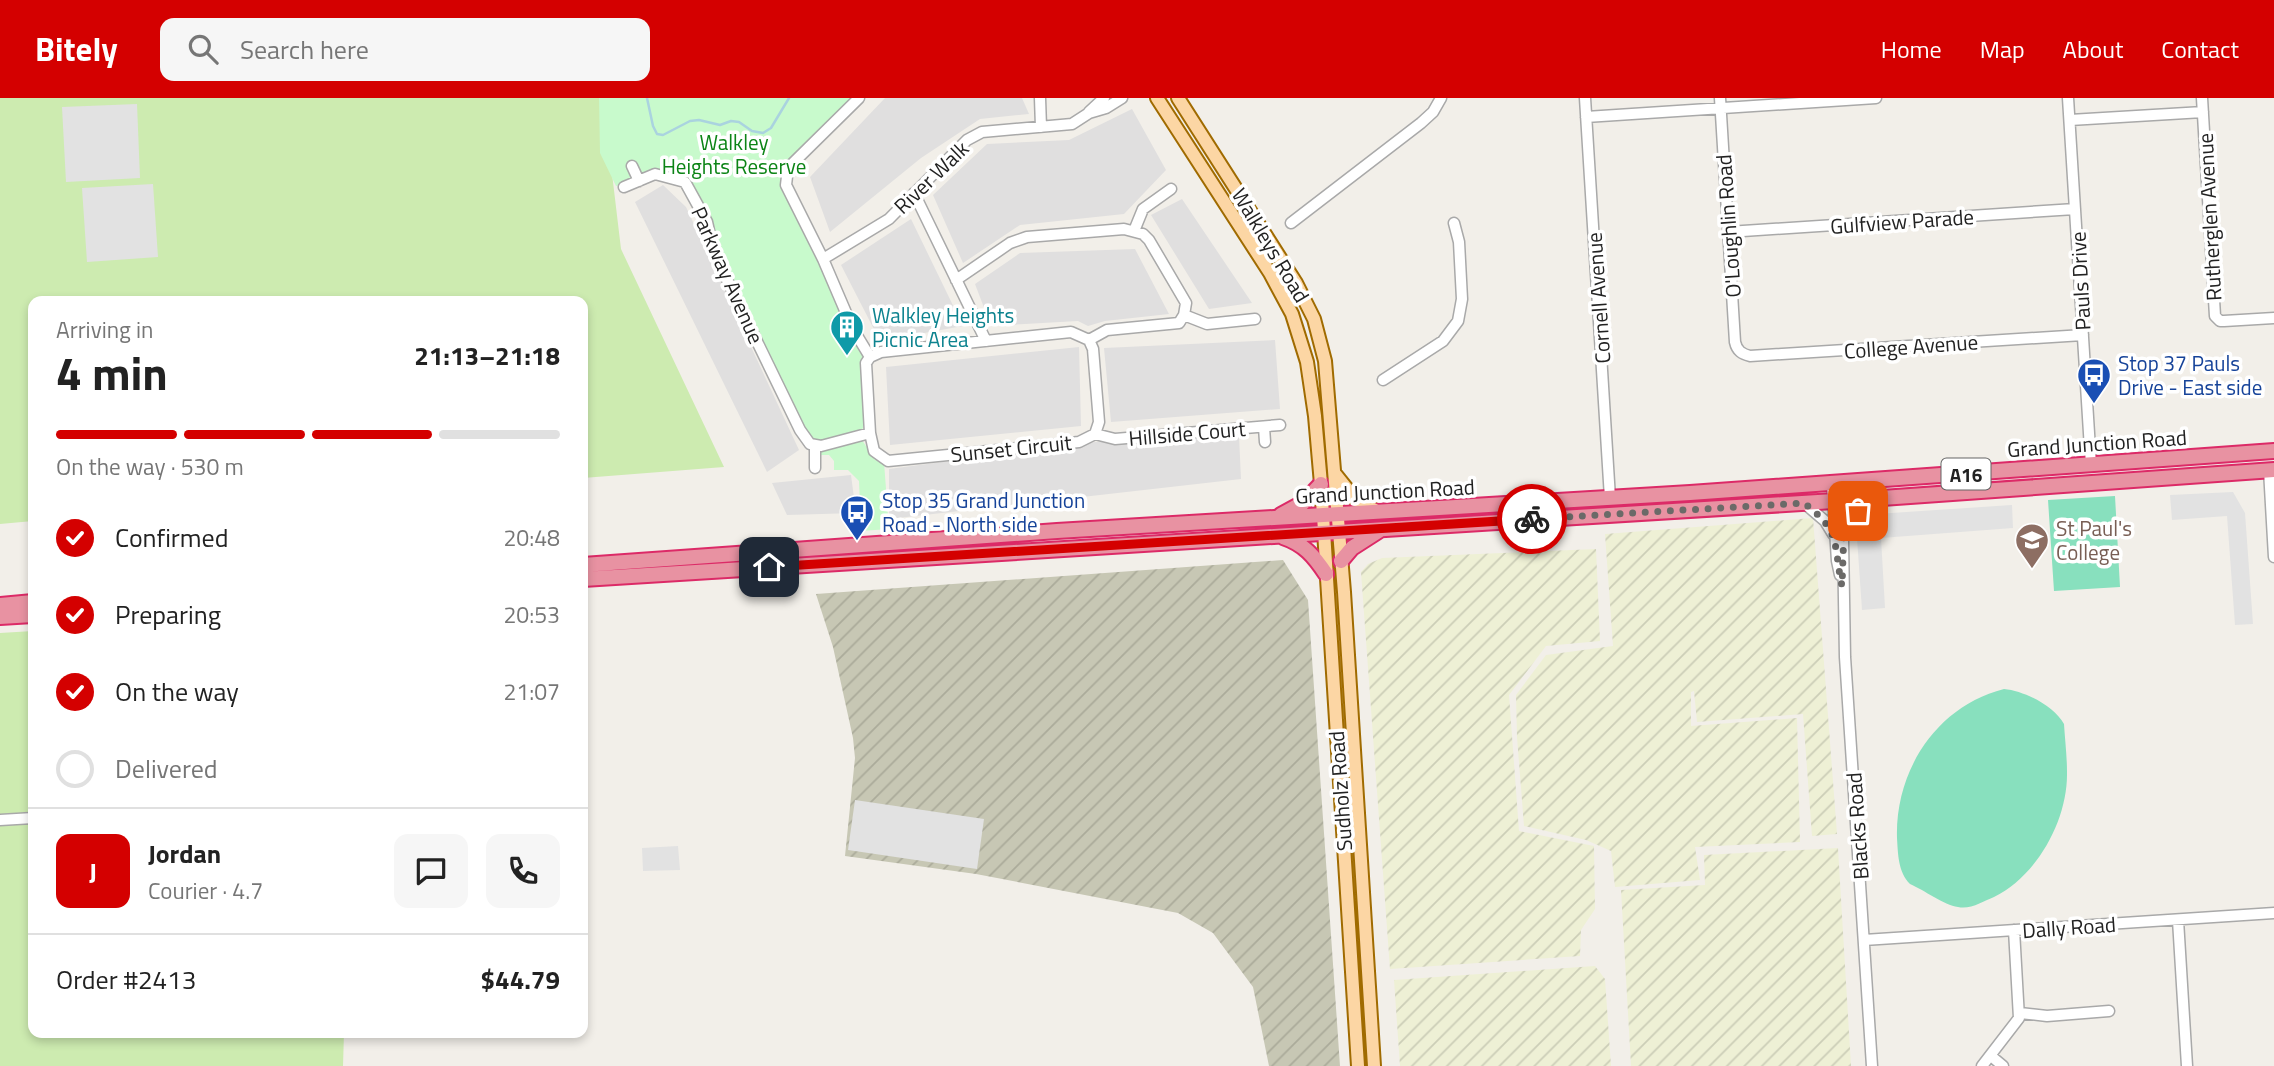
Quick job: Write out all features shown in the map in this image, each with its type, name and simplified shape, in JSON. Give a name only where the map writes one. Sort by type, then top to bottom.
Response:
[{"type":"highway","name":"Grand Junction Road","points":[[588,565],[1057,531],[1380,513],[2274,452]]},
{"type":"highway","points":[[2091,465],[2093,484]]},
{"type":"highway","name":"Grand Junction Road","points":[[588,579],[1882,499],[2271,470]]},
{"type":"highway","points":[[1273,519],[1303,503],[1321,484]]},
{"type":"highway","points":[[1609,498],[1611,515]]},
{"type":"highway","points":[[1840,533],[1858,511],[1882,499]]},
{"type":"highway","points":[[1341,561],[1352,548],[1384,528]]},
{"type":"highway","points":[[1278,535],[1299,543],[1308,550],[1326,574]]},
{"type":"highway","points":[[0,605],[28,602]]},
{"type":"highway","points":[[0,617],[28,615]]},
{"type":"main road","name":"Walkleys Road","points":[[1157,98],[1270,273],[1292,314],[1307,362],[1321,484],[1330,515],[1339,531]]},
{"type":"main road","name":"Walkleys Road","points":[[1178,98],[1286,265],[1314,319],[1327,373],[1335,475],[1330,515]]},
{"type":"main road","points":[[1335,475],[1356,500],[1380,513]]},
{"type":"main road","name":"Sudholz Road","points":[[1330,515],[1324,532],[1326,574],[1358,1066]]},
{"type":"main road","name":"Sudholz Road","points":[[1339,531],[1374,1066]]},
{"type":"street","points":[[859,98],[789,168],[786,185],[823,259],[853,329],[870,356],[881,352],[1071,332],[1089,340],[1107,330],[1179,323],[1186,303],[1149,240],[1143,234],[1124,229],[1017,239],[956,280]]},
{"type":"street","points":[[1040,98],[1041,127]]},
{"type":"street","name":"River Walk","points":[[823,259],[889,219],[967,140],[982,132],[1072,124],[1089,113],[1104,98]]},
{"type":"street","name":"River Walk","points":[[1089,113],[1106,108],[1122,98]]},
{"type":"street","points":[[1290,223],[1421,123],[1433,112],[1441,98]]},
{"type":"street","name":"Cornell Avenue","points":[[1584,98],[1609,498]]},
{"type":"street","points":[[1586,117],[1720,103],[1876,98]]},
{"type":"street","name":"Pauls Drive","points":[[2068,98],[2091,465]]},
{"type":"street","name":"Rutherglen Avenue","points":[[2202,98],[2214,316],[2220,321],[2274,318]]},
{"type":"street","name":"O'Loughlin Road","points":[[1720,103],[1735,342],[1740,352]]},
{"type":"street","points":[[2070,120],[2203,112]]},
{"type":"street","points":[[632,166],[639,181]]},
{"type":"street","name":"Parkway Avenue","points":[[624,187],[655,174],[685,182],[707,222],[715,253],[800,430],[810,444],[815,446]]},
{"type":"street","points":[[1133,231],[1143,209],[1171,189]]},
{"type":"street","points":[[914,193],[986,341]]},
{"type":"street","name":"Gulfview Parade","points":[[1728,232],[2076,209]]},
{"type":"street","points":[[1383,380],[1443,341],[1458,321],[1462,299],[1459,242],[1454,223]]},
{"type":"street","points":[[1184,315],[1207,324],[1255,319]]},
{"type":"street","name":"College Avenue","points":[[1740,352],[1751,356],[2083,335]]},
{"type":"street","name":"Sunset Circuit","points":[[870,356],[866,363],[870,433],[874,451],[888,461],[1079,442],[1095,434],[1099,422],[1093,349],[1089,340]]},
{"type":"street","name":"Hillside Court","points":[[1095,434],[1115,439],[1280,425]]},
{"type":"street","points":[[1264,427],[1265,442]]},
{"type":"street","points":[[815,468],[815,446],[870,433]]},
{"type":"street","points":[[2271,470],[2274,557]]},
{"type":"street","name":"Blacks Road","points":[[1837,483],[1872,1066]]},
{"type":"street","points":[[1804,503],[1840,533]]},
{"type":"street","points":[[0,820],[28,818]]},
{"type":"street","name":"Dally Road","points":[[1864,940],[2274,914]]},
{"type":"street","points":[[2178,920],[2187,1066]]},
{"type":"street","points":[[1982,1066],[2015,1025],[2020,1013],[2014,930]]},
{"type":"street","points":[[2020,1013],[2047,1016],[2109,1011]]},
{"type":"street","points":[[1990,1056],[2003,1066]]},
{"type":"shaded area","points":[[885,98],[1022,98],[1029,114],[980,119],[921,158],[830,232],[810,177]]},
{"type":"shaded area","points":[[137,104],[140,178],[66,182],[62,107]]},
{"type":"shaded area","points":[[1132,109],[1166,170],[1124,214],[1020,225],[963,263],[933,195],[987,144],[1069,140]]},
{"type":"shaded area","points":[[153,184],[158,257],[87,262],[82,188]]},
{"type":"shaded area","points":[[663,185],[686,207],[799,450],[767,472],[635,202]]},
{"type":"shaded area","points":[[1182,199],[1252,303],[1209,309],[1151,215]]},
{"type":"shaded area","points":[[911,219],[963,326],[880,341],[841,265]]},
{"type":"shaded area","points":[[1135,249],[1169,314],[1105,321],[1088,326],[1078,321],[991,326],[975,284],[1020,253]]},
{"type":"shaded area","points":[[1275,340],[1280,409],[1111,422],[1104,348]]},
{"type":"shaded area","points":[[1079,347],[1081,426],[890,445],[886,367]]},
{"type":"shaded area","points":[[1239,436],[1241,479],[889,519],[889,469],[1095,442]]},
{"type":"shaded area","points":[[851,475],[856,513],[787,515],[772,483]]},
{"type":"shaded area","points":[[2233,492],[2245,513],[2253,624],[2235,625],[2227,516],[2172,520],[2170,495]]},
{"type":"shaded area","points":[[2012,505],[2013,528],[1881,538],[1885,608],[1862,610],[1857,538],[1861,521],[1876,514]]},
{"type":"shaded area","points":[[1813,518],[1837,834],[1812,836],[1803,714],[1697,722],[1694,691],[1691,692],[1691,726],[1797,718],[1800,842],[1695,847],[1700,880],[1615,887],[1611,851],[1586,840],[1524,826],[1516,695],[1546,655],[1613,646],[1605,534]]},
{"type":"shaded area","points":[[1596,549],[1600,641],[1546,646],[1509,695],[1519,831],[1594,846],[1595,909],[1581,930],[1580,956],[1390,969],[1361,572],[1368,564],[1382,558]]},
{"type":"shaded area","points":[[1283,560],[1308,600],[1340,1066],[1269,1066],[1253,987],[1213,933],[1178,913],[976,874],[845,856],[855,758],[853,738],[833,647],[816,594]]},
{"type":"shaded area","points":[[855,800],[984,819],[977,869],[848,850]]},
{"type":"shaded area","points":[[678,846],[680,870],[643,871],[642,848]]},
{"type":"shaded area","points":[[1838,848],[1851,1066],[1631,1066],[1621,890],[1705,885],[1704,855]]},
{"type":"shaded area","points":[[1595,966],[1605,979],[1611,1066],[1400,1066],[1394,980]]},
{"type":"green space","points":[[0,98],[603,98],[621,249],[724,467],[588,478],[588,296],[28,296],[28,521],[0,524]]},
{"type":"green space","name":"Walkley Heights Reserve","points":[[599,98],[859,98],[789,168],[786,185],[870,357],[865,423],[861,432],[821,442],[811,438],[714,253],[685,182],[655,174],[616,186],[600,153]]},
{"type":"green space","points":[[862,440],[875,460],[884,462],[889,529],[861,531],[859,481],[848,470],[834,470],[834,461],[829,455],[818,453]]},
{"type":"green space","points":[[2115,496],[2120,587],[2054,591],[2048,500]]},
{"type":"green space","points":[[28,631],[28,1038],[344,1038],[343,1066],[0,1066],[0,633]]},
{"type":"green space","points":[[2004,689],[2038,700],[2064,724],[2067,772],[2062,809],[2047,845],[2024,875],[2010,888],[1972,906],[1952,906],[1910,884],[1901,868],[1897,838],[1903,788],[1912,765],[1940,726],[1980,697]]},
{"type":"waterway","points":[[647,98],[653,126],[657,134],[663,135],[690,121],[699,120],[720,125],[731,121],[739,122],[752,131],[763,133],[771,128],[789,98]]},
{"type":"way so far","points":[[1532,519],[1804,503],[1819,514],[1835,538],[1842,586],[1844,529],[1858,511]]},
{"type":"place","name":"Walkley Heights Picnic Area","points":[[847,357]]},
{"type":"place","name":"Stop 37 Pauls Drive - East side","points":[[2094,405]]},
{"type":"place","name":"Stop 35 Grand Junction Road - North side","points":[[857,542]]},
{"type":"place","name":"St Paul's College","points":[[2032,570]]},
{"type":"route","points":[[769,567],[1532,519]]}]
